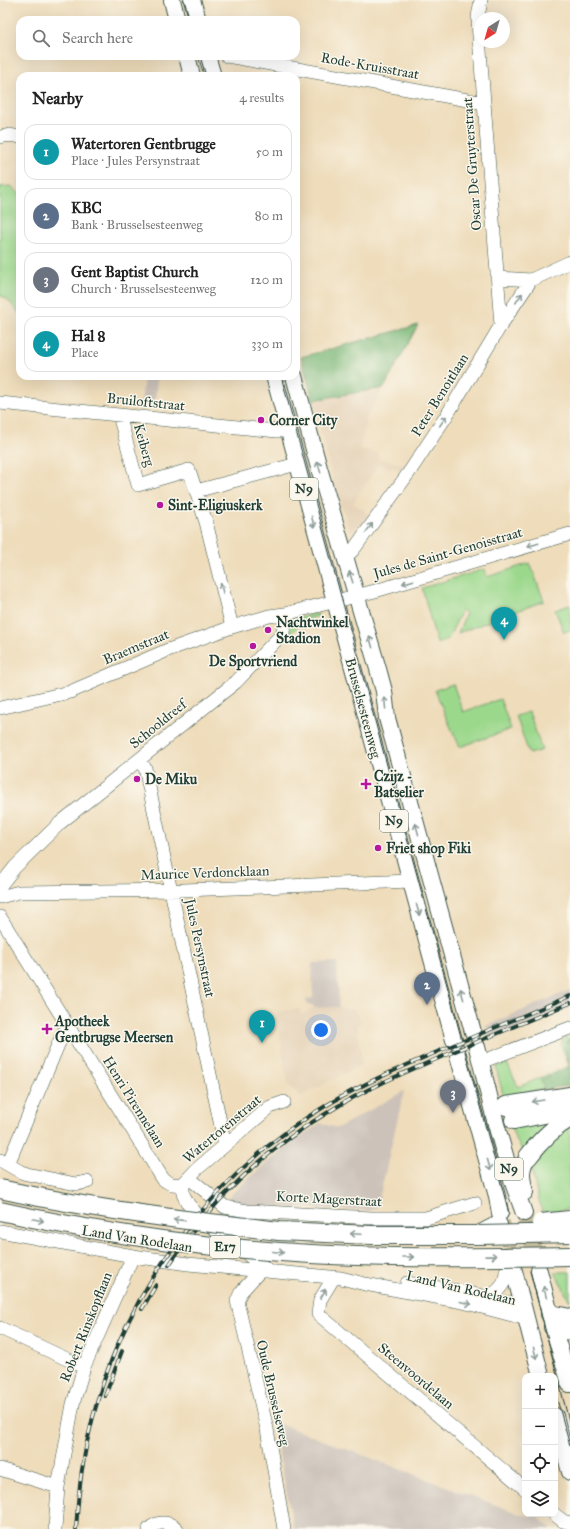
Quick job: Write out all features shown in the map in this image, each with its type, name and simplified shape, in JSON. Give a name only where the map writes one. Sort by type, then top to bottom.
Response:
[{"type":"highway","points":[[504,1112],[570,1096]]},
{"type":"highway","points":[[504,1112],[570,1109]]},
{"type":"highway","points":[[528,1157],[548,1133],[570,1118]]},
{"type":"highway","name":"E17","points":[[0,1189],[66,1203],[174,1220],[279,1230],[371,1235],[570,1233]]},
{"type":"highway","name":"E17","points":[[0,1211],[62,1225],[171,1241],[281,1252],[373,1256],[570,1256]]},
{"type":"highway","points":[[479,1235],[498,1225],[570,1220]]},
{"type":"highway","points":[[558,1324],[570,1318]]},
{"type":"main road","points":[[172,0],[176,16]]},
{"type":"main road","points":[[192,0],[197,16]]},
{"type":"main road","points":[[187,60],[191,72]]},
{"type":"main road","points":[[208,60],[212,72]]},
{"type":"main road","name":"Brusselsesteenweg","points":[[275,380],[334,602],[498,1196],[500,1213]]},
{"type":"main road","name":"Brusselsesteenweg","points":[[295,380],[384,691],[389,725],[481,1062],[504,1112]]},
{"type":"main road","points":[[504,1112],[496,1124],[478,1127],[482,1116],[504,1112]]},
{"type":"main road","name":"N9","points":[[496,1124],[512,1180],[524,1212],[527,1199],[521,1172],[528,1157]]},
{"type":"main road","points":[[510,1271],[525,1314],[540,1373]]},
{"type":"main road","points":[[539,1271],[558,1324],[570,1383]]},
{"type":"main road","points":[[525,1314],[558,1324]]},
{"type":"main road","points":[[558,1427],[570,1472]]},
{"type":"street","name":"Oscar De Gruyterstraat","points":[[481,0],[478,17],[501,325]]},
{"type":"street","name":"Rode-Kruisstraat","points":[[248,60],[484,104]]},
{"type":"street","points":[[0,137],[10,135],[16,136]]},
{"type":"street","points":[[497,278],[531,280],[570,262]]},
{"type":"street","name":"Peter Benoitlaan","points":[[345,558],[354,549],[448,415],[501,325],[531,280]]},
{"type":"street","name":"Bruiloftstraat","points":[[0,403],[288,431]]},
{"type":"street","name":"Keiberg","points":[[119,415],[138,484],[189,470],[196,491]]},
{"type":"street","points":[[232,626],[206,522],[196,491],[297,464]]},
{"type":"street","name":"Jules de Saint-Genoisstraat","points":[[334,602],[570,534]]},
{"type":"street","points":[[285,614],[334,602]]},
{"type":"street","name":"Braemstraat","points":[[0,708],[70,692],[168,650],[232,626],[269,616],[285,614]]},
{"type":"street","name":"Schooldreef","points":[[0,886],[15,867],[60,823],[236,682],[283,633],[285,614]]},
{"type":"street","name":"Jules Persynstraat","points":[[139,760],[145,768],[225,1145]]},
{"type":"street","name":"Maurice Verdoncklaan","points":[[0,897],[19,892],[172,891],[411,881]]},
{"type":"street","name":"Henri Pirennelaan","points":[[0,917],[163,1179],[174,1185],[186,1181]]},
{"type":"street","points":[[70,1028],[63,1033],[4,1162],[20,1172],[27,1174],[76,1184],[87,1182]]},
{"type":"street","points":[[481,1062],[570,1028]]},
{"type":"street","name":"Watertorenstraat","points":[[186,1181],[197,1169],[270,1107],[284,1102]]},
{"type":"street","points":[[186,1181],[184,1194],[188,1204],[213,1228],[264,1271]]},
{"type":"street","name":"Korte Magerstraat","points":[[186,1181],[225,1207],[247,1211],[371,1218],[426,1218],[475,1203]]},
{"type":"street","name":"Land Van Rodelaan","points":[[0,1231],[133,1256],[188,1264],[338,1278],[525,1314]]},
{"type":"street","name":"Robert Rinskopflaan","points":[[55,1529],[58,1487],[73,1404],[84,1367],[133,1256]]},
{"type":"street","name":"Oude Brusselseweg","points":[[264,1271],[241,1292],[237,1301],[267,1429],[284,1529]]},
{"type":"street","points":[[488,1297],[500,1288],[510,1271]]},
{"type":"street","name":"Land Van Rodelaan","points":[[338,1278],[361,1276],[442,1287],[488,1297],[525,1314]]},
{"type":"street","name":"Steenvoordelaan","points":[[338,1278],[320,1300],[318,1314],[522,1486]]},
{"type":"street","points":[[0,1328],[84,1367]]},
{"type":"street","points":[[0,1469],[58,1487]]},
{"type":"street","points":[[558,1517],[563,1521],[570,1523]]},
{"type":"street","points":[[149,1529],[158,1523],[166,1523],[177,1529]]},
{"type":"shaded area","points":[[144,380],[157,380],[155,406],[141,404]]},
{"type":"shaded area","points":[[384,388],[367,417],[360,449],[378,453],[378,459],[405,464],[401,470],[378,465],[353,503],[370,515],[357,532],[349,530],[333,479],[313,400]]},
{"type":"shaded area","points":[[337,962],[339,1007],[314,1008],[313,1005],[307,1005],[306,999],[313,998],[312,963]]},
{"type":"shaded area","points":[[570,990],[570,1008],[490,1041],[486,1026]]},
{"type":"shaded area","points":[[339,1007],[355,1010],[355,1014],[359,1015],[361,1024],[357,1025],[362,1064],[300,1097],[288,1085],[276,1012],[299,1008],[301,1014],[314,1008]]},
{"type":"shaded area","points":[[404,1091],[377,1208],[368,1211],[228,1204],[226,1199],[273,1157],[320,1123],[338,1128]]},
{"type":"shaded area","points":[[277,1423],[522,1515],[522,1517],[537,1517],[552,1529],[294,1529],[273,1425]]},
{"type":"green space","points":[[11,186],[16,190],[16,309],[7,299],[0,295],[0,187]]},
{"type":"green space","points":[[418,325],[384,388],[313,400],[301,357]]},
{"type":"green space","points":[[530,563],[544,601],[458,633],[466,613],[462,610],[448,639],[437,644],[422,588],[485,569],[487,577]]},
{"type":"green space","points":[[570,605],[570,630],[564,632],[555,610]]},
{"type":"green space","points":[[317,613],[318,616],[303,621],[290,634],[289,623],[292,619]]},
{"type":"green space","points":[[453,684],[463,712],[500,699],[511,729],[460,747],[435,690]]},
{"type":"green space","points":[[529,712],[542,750],[529,754],[516,716]]},
{"type":"green space","points":[[566,1037],[568,1039],[564,1047],[570,1068],[541,1080],[544,1089],[512,1096],[503,1095],[496,1067],[507,1063],[518,1087],[569,1066],[561,1046],[563,1039]]},
{"type":"green space","points":[[568,1039],[570,1040],[570,1065],[564,1047]]},
{"type":"green space","points":[[570,1067],[570,1086],[544,1089],[541,1080]]},
{"type":"green space","points":[[565,1113],[524,1154],[514,1136],[511,1126]]},
{"type":"green space","points":[[570,1126],[570,1209],[542,1212],[529,1161]]},
{"type":"green space","points":[[555,1272],[570,1272],[570,1301],[569,1300]]},
{"type":"tunnel","points":[[524,1213],[539,1269]]},
{"type":"tunnel","points":[[502,1222],[514,1269]]},
{"type":"tram line","points":[[184,0],[189,16]]},
{"type":"tram line","points":[[201,60],[205,72]]},
{"type":"tram line","points":[[282,380],[509,1213]]},
{"type":"tram line","points":[[530,1271],[570,1425]]},
{"type":"tram line","points":[[558,1403],[570,1446]]},
{"type":"railway","points":[[76,1529],[78,1501],[86,1445],[108,1370],[127,1324],[151,1280],[180,1238],[212,1200],[247,1164],[286,1133],[341,1097],[399,1068],[570,996]]},
{"type":"railway","points":[[169,1265],[202,1220],[240,1179],[283,1142],[306,1126],[344,1102],[390,1079],[570,1003]]},
{"type":"railway","points":[[142,1309],[156,1285]]},
{"type":"railway","points":[[105,1396],[122,1351]]},
{"type":"place","name":"Corner City","points":[[261,420]]},
{"type":"place","name":"Sint-Eligiuskerk","points":[[160,505]]},
{"type":"place","name":"Nachtwinkel Stadion","points":[[268,630]]},
{"type":"place","name":"Hal 8","points":[[504,640]]},
{"type":"place","name":"De Sportvriend","points":[[253,646]]},
{"type":"place","name":"De Miku","points":[[137,779]]},
{"type":"place","name":"Czijz - Batselier","points":[[366,784]]},
{"type":"place","name":"Friet shop Fiki","points":[[378,848]]},
{"type":"place","name":"KBC","points":[[427,1005]]},
{"type":"place","name":"Apotheek Gentbrugse Meersen","points":[[47,1029]]},
{"type":"place","name":"Watertoren Gentbrugge","points":[[262,1043]]},
{"type":"place","name":"Gent Baptist Church","points":[[453,1113]]}]
